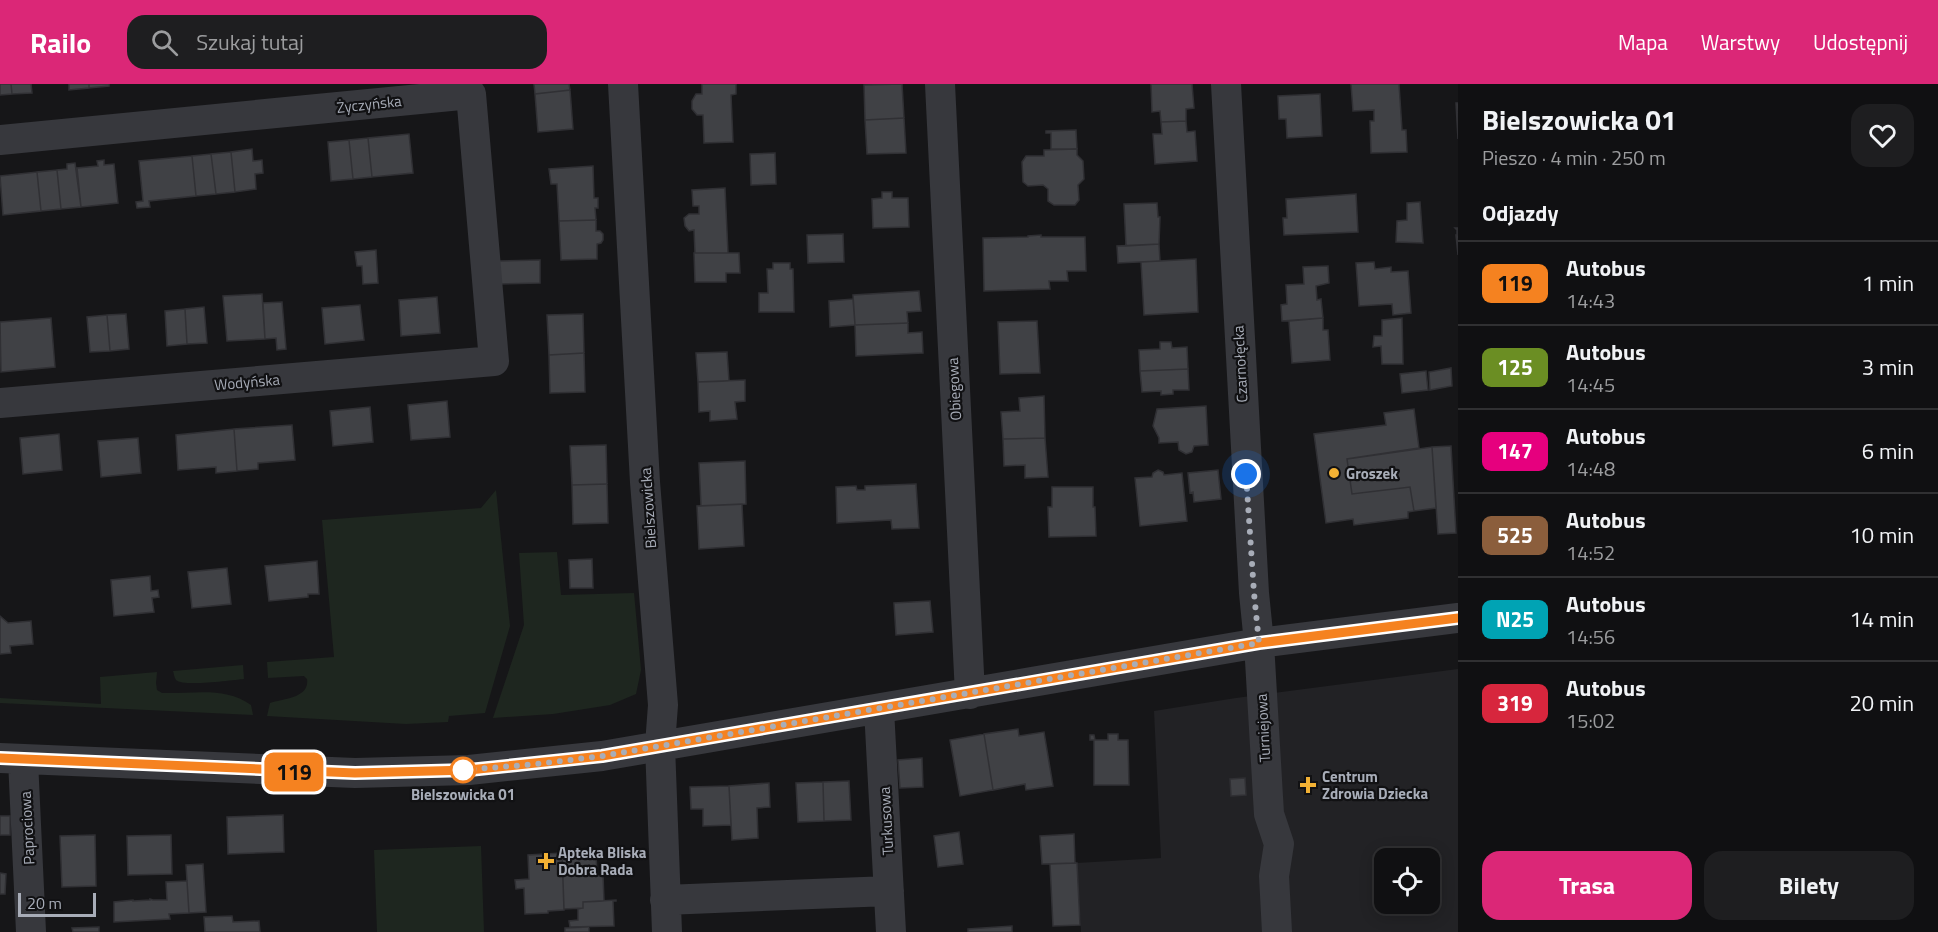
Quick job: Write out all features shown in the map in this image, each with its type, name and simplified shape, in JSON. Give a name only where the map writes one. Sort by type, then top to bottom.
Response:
[{"type":"street","name":"Bielszowicka","points":[[623,84],[645,471],[663,705],[660,745],[667,932]]},
{"type":"street","name":"Obiegowa","points":[[940,84],[970,694]]},
{"type":"street","name":"Czarnołęcka","points":[[1226,84],[1245,450],[1259,643]]},
{"type":"street","name":"Życzyńska","points":[[0,140],[471,94],[494,361]]},
{"type":"street","name":"Wodyńska","points":[[0,403],[494,361]]},
{"type":"street","points":[[12,759],[355,773],[469,770],[537,764],[602,756],[1259,643],[1458,618]]},
{"type":"street","name":"Turniejowa","points":[[1259,643],[1269,814],[1279,844],[1274,876],[1278,932]]},
{"type":"street","name":"Turkusowa","points":[[879,709],[891,932]]},
{"type":"street","name":"Paprociowa","points":[[12,759],[31,932]]},
{"type":"street","points":[[665,900],[889,891]]},
{"type":"shaded area","points":[[496,490],[510,626],[485,713],[449,716],[448,722],[406,724],[267,716],[270,703],[300,694],[307,685],[307,679],[304,676],[268,678],[267,662],[334,657],[322,520],[481,508]]},
{"type":"shaded area","points":[[557,552],[561,595],[634,593],[641,670],[636,694],[610,705],[553,714],[493,718],[524,625],[519,553]]},
{"type":"shaded area","points":[[243,665],[244,679],[219,682],[181,682],[176,680],[173,671]]},
{"type":"shaded area","name":"Centrum Zdrowia Dziecka","points":[[1458,669],[1458,932],[1081,932],[1077,863],[1161,858],[1154,711]]},
{"type":"shaded area","points":[[157,672],[157,690],[162,693],[208,692],[230,695],[251,705],[253,715],[0,703],[0,698],[101,704],[100,677]]},
{"type":"shaded area","points":[[481,846],[484,932],[377,932],[374,850]]},
{"type":"building","points":[[0,84],[11,84],[12,94],[0,95]]},
{"type":"building","points":[[11,84],[31,84],[32,93],[12,94]]},
{"type":"building","points":[[69,84],[89,84],[89,88],[69,90]]},
{"type":"building","points":[[89,84],[109,84],[109,86],[89,88]]},
{"type":"building","points":[[534,84],[569,84],[570,90],[535,94]]},
{"type":"building","points":[[702,84],[736,84],[736,94],[731,95],[733,142],[704,143],[703,115],[697,115],[692,109],[692,101],[696,94],[702,94]]},
{"type":"building","points":[[902,84],[904,118],[865,120],[864,85]]},
{"type":"building","points":[[1151,84],[1192,84],[1194,108],[1186,109],[1186,121],[1161,122],[1160,111],[1152,112]]},
{"type":"building","points":[[1351,84],[1399,84],[1402,130],[1406,130],[1407,152],[1371,153],[1370,121],[1374,121],[1374,110],[1353,111]]},
{"type":"building","points":[[570,90],[573,129],[538,132],[535,94]]},
{"type":"building","points":[[1320,94],[1322,136],[1287,138],[1286,119],[1279,119],[1278,96]]},
{"type":"building","points":[[1456,103],[1458,103],[1458,139]]},
{"type":"building","points":[[904,118],[906,153],[867,154],[865,120]]},
{"type":"building","points":[[1186,121],[1187,132],[1195,131],[1197,161],[1155,164],[1153,134],[1162,134],[1161,122]]},
{"type":"building","points":[[1076,130],[1077,149],[1051,149],[1051,133],[1046,133],[1046,131]]},
{"type":"building","points":[[409,134],[413,173],[372,177],[368,138]]},
{"type":"building","points":[[368,138],[372,177],[353,179],[349,140]]},
{"type":"building","points":[[349,140],[353,179],[331,181],[328,142]]},
{"type":"building","points":[[252,149],[253,161],[262,160],[263,173],[255,174],[256,189],[235,192],[231,152]]},
{"type":"building","points":[[1077,149],[1077,155],[1083,161],[1084,179],[1078,185],[1079,200],[1075,205],[1054,205],[1048,201],[1048,189],[1043,185],[1028,186],[1023,182],[1022,162],[1026,156],[1044,156],[1044,150]]},
{"type":"building","points":[[231,152],[235,192],[216,194],[211,154]]},
{"type":"building","points":[[775,153],[776,184],[751,185],[750,154]]},
{"type":"building","points":[[211,154],[216,194],[196,196],[192,156]]},
{"type":"building","points":[[192,156],[196,196],[149,201],[150,207],[137,208],[136,202],[143,201],[139,161]]},
{"type":"building","points":[[104,160],[104,165],[114,164],[118,203],[81,207],[77,168],[98,166],[97,161]]},
{"type":"building","points":[[75,163],[81,207],[61,209],[57,170],[67,169],[67,164]]},
{"type":"building","points":[[593,166],[594,198],[598,198],[598,208],[595,208],[596,220],[559,221],[557,184],[551,184],[549,169]]},
{"type":"building","points":[[57,170],[61,209],[41,211],[37,172]]},
{"type":"building","points":[[37,172],[41,211],[3,215],[0,176]]},
{"type":"building","points":[[725,188],[728,253],[695,253],[694,230],[689,231],[685,226],[684,218],[689,214],[699,214],[699,206],[693,206],[692,190]]},
{"type":"building","points":[[882,192],[892,192],[892,198],[908,198],[909,227],[873,228],[872,199],[882,198]]},
{"type":"building","points":[[1356,194],[1358,232],[1284,235],[1283,218],[1287,218],[1286,199]]},
{"type":"building","points":[[1420,202],[1423,243],[1396,242],[1397,221],[1407,220],[1407,203]]},
{"type":"building","points":[[1157,203],[1158,217],[1160,217],[1159,244],[1126,246],[1124,204]]},
{"type":"building","points":[[596,220],[596,231],[603,234],[603,240],[597,244],[597,259],[561,260],[559,221]]},
{"type":"building","points":[[1455,228],[1458,228],[1458,255],[1457,230]]},
{"type":"building","points":[[843,234],[844,262],[808,263],[807,235]]},
{"type":"building","points":[[1041,235],[1041,237],[1085,237],[1086,271],[1067,271],[1068,281],[1049,281],[1050,289],[984,291],[983,238]]},
{"type":"building","points":[[1159,244],[1160,261],[1118,263],[1117,246]]},
{"type":"building","points":[[376,250],[378,283],[363,284],[362,266],[357,266],[355,252]]},
{"type":"building","points":[[694,253],[739,253],[740,273],[726,273],[726,282],[695,282]]},
{"type":"building","points":[[1196,259],[1198,312],[1144,315],[1141,262]]},
{"type":"building","points":[[540,260],[540,283],[499,284],[499,261]]},
{"type":"building","points":[[1374,262],[1375,269],[1391,267],[1391,272],[1408,271],[1411,313],[1393,315],[1392,304],[1359,306],[1356,263]]},
{"type":"building","points":[[773,263],[790,263],[790,269],[793,269],[794,312],[759,312],[759,293],[768,293],[767,269],[773,269]]},
{"type":"building","points":[[1328,266],[1329,283],[1316,286],[1317,300],[1321,299],[1323,318],[1282,321],[1281,305],[1287,304],[1286,285],[1304,284],[1303,267]]},
{"type":"building","points":[[919,291],[921,311],[907,312],[908,323],[855,325],[853,295]]},
{"type":"building","points":[[262,294],[265,339],[227,341],[223,296]]},
{"type":"building","points":[[437,297],[440,333],[401,336],[399,300]]},
{"type":"building","points":[[853,299],[855,325],[830,327],[829,301]]},
{"type":"building","points":[[282,302],[286,349],[277,350],[276,338],[265,339],[263,303]]},
{"type":"building","points":[[360,305],[364,340],[325,344],[322,308]]},
{"type":"building","points":[[204,307],[207,343],[187,344],[185,309]]},
{"type":"building","points":[[185,309],[187,344],[167,346],[165,311]]},
{"type":"building","points":[[126,314],[129,349],[110,351],[107,315]]},
{"type":"building","points":[[583,314],[584,353],[549,355],[547,315]]},
{"type":"building","points":[[107,315],[110,351],[90,352],[87,317]]},
{"type":"building","points":[[51,318],[55,367],[1,372],[0,322]]},
{"type":"building","points":[[1323,318],[1323,330],[1328,330],[1330,360],[1292,363],[1289,321]]},
{"type":"building","points":[[1402,318],[1403,364],[1382,364],[1381,346],[1373,347],[1374,336],[1382,336],[1382,320]]},
{"type":"building","points":[[1037,321],[1040,373],[1000,374],[998,322]]},
{"type":"building","points":[[908,323],[908,333],[922,332],[923,353],[856,356],[855,325]]},
{"type":"building","points":[[1160,342],[1171,342],[1172,348],[1187,347],[1188,369],[1140,371],[1139,350],[1160,349]]},
{"type":"building","points":[[727,352],[729,381],[698,382],[696,353]]},
{"type":"building","points":[[584,353],[585,392],[550,393],[549,355]]},
{"type":"building","points":[[1451,368],[1452,386],[1430,390],[1429,372]]},
{"type":"building","points":[[1188,369],[1189,390],[1173,390],[1173,394],[1161,395],[1161,391],[1142,392],[1140,371]]},
{"type":"building","points":[[1426,371],[1428,390],[1402,393],[1400,374]]},
{"type":"building","points":[[745,380],[745,401],[735,402],[737,419],[710,421],[710,411],[699,412],[698,382]]},
{"type":"building","points":[[1044,396],[1045,438],[1003,439],[1001,412],[1020,411],[1019,398]]},
{"type":"building","points":[[447,401],[450,437],[411,440],[408,405]]},
{"type":"building","points":[[1206,406],[1208,445],[1194,446],[1192,452],[1186,454],[1179,450],[1178,442],[1159,443],[1153,426],[1157,409]]},
{"type":"building","points":[[370,407],[373,442],[333,446],[330,411]]},
{"type":"building","name":"Groszek","points":[[1414,409],[1419,448],[1347,459],[1352,494],[1410,487],[1414,511],[1408,512],[1408,518],[1354,525],[1353,519],[1326,523],[1314,434],[1386,425],[1384,413]]},
{"type":"building","points":[[292,425],[295,460],[258,463],[258,469],[237,471],[234,429]]},
{"type":"building","points":[[234,429],[237,471],[216,473],[216,467],[178,470],[176,435]]},
{"type":"building","points":[[59,434],[62,470],[23,474],[20,438]]},
{"type":"building","points":[[138,438],[141,473],[101,477],[98,441]]},
{"type":"building","points":[[1045,438],[1048,477],[1025,478],[1025,465],[1004,466],[1003,439]]},
{"type":"building","points":[[606,445],[607,484],[572,485],[570,446]]},
{"type":"building","points":[[1451,446],[1456,533],[1438,534],[1432,447]]},
{"type":"building","points":[[1432,447],[1436,508],[1414,511],[1410,487],[1352,494],[1347,459]]},
{"type":"building","points":[[745,461],[746,504],[701,506],[699,463]]},
{"type":"building","points":[[1158,470],[1164,475],[1182,473],[1187,521],[1140,526],[1135,478],[1152,477],[1153,473]]},
{"type":"building","points":[[1218,470],[1221,499],[1194,502],[1193,492],[1190,493],[1188,473]]},
{"type":"building","points":[[607,484],[608,523],[573,524],[572,485]]},
{"type":"building","points":[[916,484],[919,528],[892,529],[891,520],[837,523],[836,487],[856,486],[857,490],[865,490],[865,486]]},
{"type":"building","points":[[1052,487],[1093,487],[1096,536],[1049,537],[1048,507],[1052,507]]},
{"type":"building","points":[[742,504],[744,546],[699,549],[697,506]]},
{"type":"building","points":[[592,559],[593,588],[570,588],[569,560]]},
{"type":"building","points":[[317,561],[319,594],[269,601],[265,566]]},
{"type":"building","points":[[227,568],[231,604],[192,608],[188,572]]},
{"type":"building","points":[[150,576],[151,591],[158,590],[159,597],[152,598],[154,612],[114,616],[111,580]]},
{"type":"building","points":[[930,601],[933,632],[896,635],[894,603]]},
{"type":"building","points":[[0,616],[8,623],[31,621],[33,644],[10,646],[11,653],[0,654]]},
{"type":"building","points":[[1018,729],[1019,736],[1044,732],[1053,786],[1026,790],[1025,784],[993,790],[984,734]]},
{"type":"building","points":[[984,734],[993,790],[960,796],[950,740]]},
{"type":"building","points":[[1108,734],[1118,734],[1118,740],[1128,740],[1129,785],[1094,785],[1094,740],[1090,740],[1090,735],[1094,735],[1095,740],[1108,740]]},
{"type":"building","points":[[922,758],[923,787],[900,788],[898,760]]},
{"type":"building","points":[[1245,778],[1246,795],[1231,796],[1230,779]]},
{"type":"building","points":[[849,781],[851,820],[824,821],[823,782]]},
{"type":"building","points":[[823,782],[824,821],[798,822],[796,783]]},
{"type":"building","points":[[769,783],[770,807],[757,808],[758,838],[732,840],[729,786]]},
{"type":"building","points":[[729,786],[731,825],[703,826],[703,809],[691,809],[690,787]]},
{"type":"building","points":[[283,815],[284,852],[228,854],[227,817]]},
{"type":"building","points":[[0,816],[10,816],[10,835],[0,835]]},
{"type":"building","points":[[959,832],[963,864],[938,867],[934,836]]},
{"type":"building","points":[[1074,834],[1075,863],[1042,864],[1040,836]]},
{"type":"building","points":[[95,835],[96,886],[62,887],[60,836]]},
{"type":"building","points":[[171,835],[172,874],[128,875],[127,836]]},
{"type":"building","points":[[574,851],[596,852],[597,876],[603,875],[604,901],[583,902],[583,908],[564,909],[562,853],[574,853]]},
{"type":"building","points":[[562,853],[564,910],[525,914],[524,888],[516,889],[515,880],[529,879],[528,855]]},
{"type":"building","points":[[1077,863],[1080,925],[1053,926],[1050,864]]},
{"type":"building","points":[[203,864],[206,912],[189,913],[186,865]]},
{"type":"building","points":[[0,873],[6,874],[5,894],[0,894]]},
{"type":"building","points":[[187,881],[189,913],[169,914],[170,919],[114,922],[114,902],[167,900],[166,882]]},
{"type":"building","points":[[616,900],[613,901],[614,926],[570,927],[569,921],[578,920],[578,909],[583,908],[583,902]]},
{"type":"building","points":[[232,916],[233,922],[259,921],[260,932],[205,932],[204,917]]},
{"type":"building","points":[[1012,926],[1012,932],[968,932],[968,929]]},
{"type":"building","points":[[99,927],[99,932],[73,932],[72,928]]},
{"type":"building","points":[[589,927],[589,932],[565,932],[565,928]]},
{"type":"bus line","name":"119","points":[[0,758],[355,773],[469,770],[537,764],[602,756],[1259,643],[1458,618]]},
{"type":"place","name":"Groszek","points":[[1334,473]]},
{"type":"place","name":"Bielszowicka 01","points":[[463,770]]},
{"type":"place","name":"Centrum Zdrowia Dziecka","points":[[1308,785]]},
{"type":"place","name":"Apteka Bliska Dobra Rada","points":[[546,861]]},
{"type":"route","points":[[463,770],[602,756],[1259,643],[1246,474]]}]
